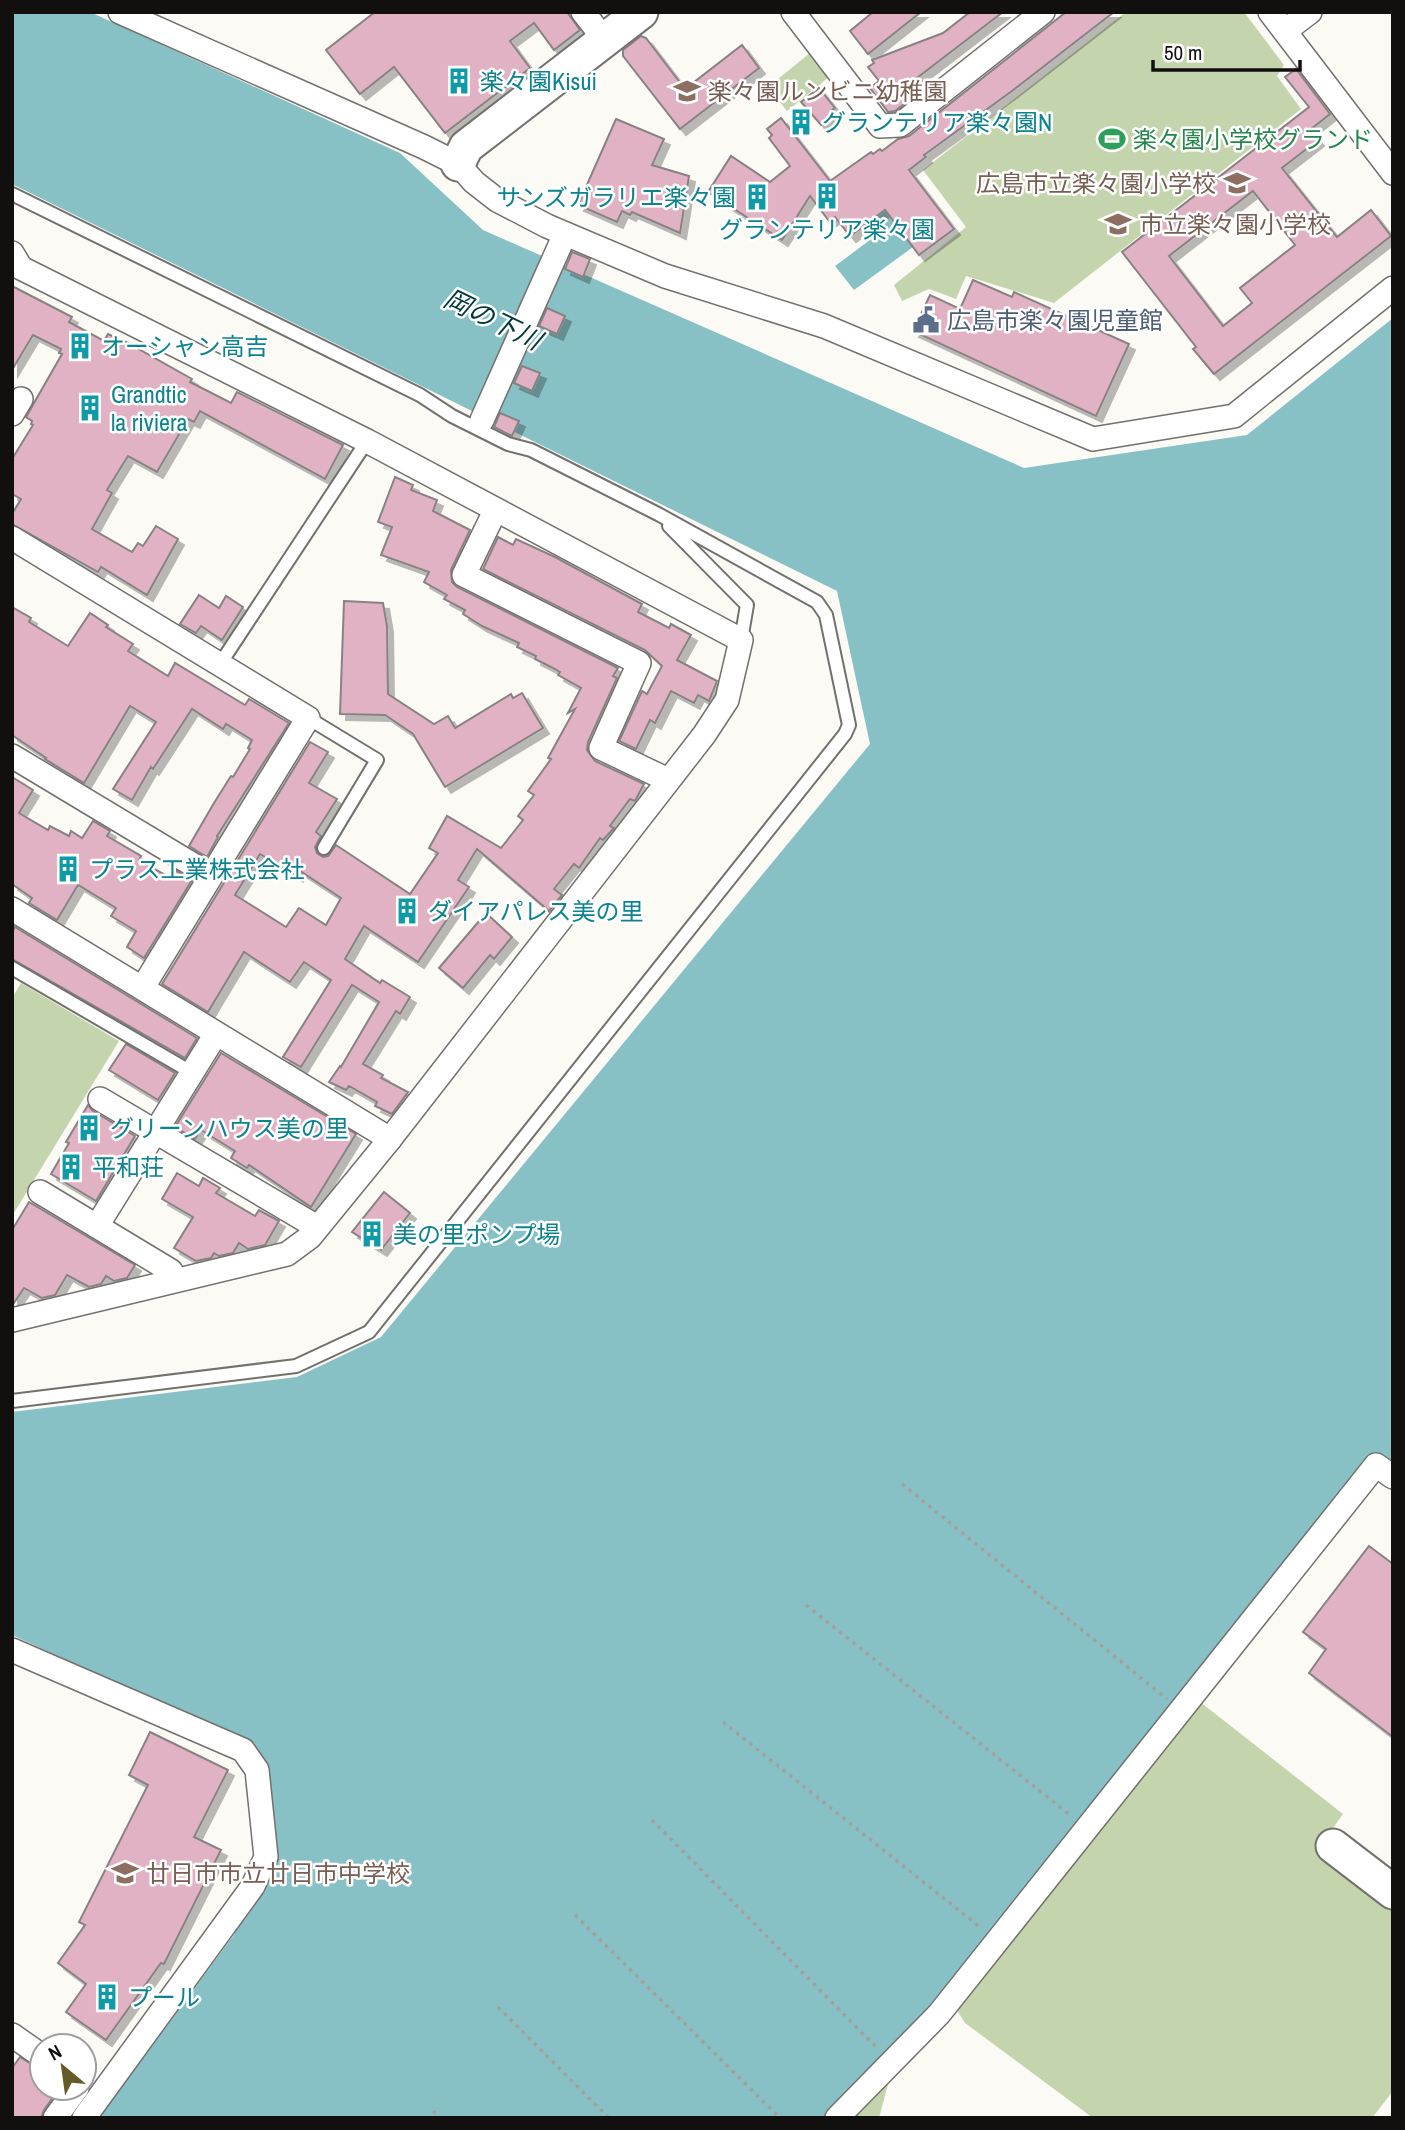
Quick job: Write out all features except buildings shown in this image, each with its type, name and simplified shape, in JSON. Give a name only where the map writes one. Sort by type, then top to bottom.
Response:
[{"type":"street","points":[[120,12],[424,147],[458,164],[474,182],[497,200],[557,230],[665,276],[824,326],[1093,439],[1234,416],[1393,288]]},
{"type":"street","points":[[583,12],[605,40]]},
{"type":"street","points":[[458,164],[466,147],[641,12]]},
{"type":"street","points":[[793,12],[880,126],[900,125],[1043,12]]},
{"type":"street","points":[[1270,12],[1393,173]]},
{"type":"street","points":[[1284,31],[1310,12]]},
{"type":"street","points":[[482,420],[561,243]]},
{"type":"street","points":[[12,253],[22,268],[367,441],[741,640],[727,700],[704,735],[390,1139],[310,1237],[287,1254],[13,1319]]},
{"type":"street","points":[[495,511],[464,575],[639,663],[601,748],[668,780]]},
{"type":"street","points":[[12,538],[307,718],[143,987]]},
{"type":"street","points":[[12,756],[209,875]]},
{"type":"street","points":[[12,909],[390,1139]]},
{"type":"street","points":[[97,1226],[216,1034]]},
{"type":"street","points":[[100,1099],[317,1227]]},
{"type":"street","points":[[40,1192],[171,1271],[175,1280]]},
{"type":"street","points":[[837,2118],[939,2014],[1376,1465],[1393,1477]]},
{"type":"street","points":[[12,1650],[243,1750],[257,1770],[265,1857],[253,1885],[84,2118]]},
{"type":"street","points":[[1333,1846],[1393,1892]]},
{"type":"street","points":[[12,2035],[28,2046]]},
{"type":"street","points":[[55,2118],[67,2102]]},
{"type":"lane","points":[[12,194],[420,395],[452,416],[508,444],[527,448],[658,514],[817,602],[825,615],[848,719],[845,734],[369,1332],[296,1366],[12,1401]]},
{"type":"lane","points":[[220,664],[367,441]]},
{"type":"lane","points":[[658,514],[747,605],[741,640]]},
{"type":"lane","points":[[307,718],[377,760],[324,848]]},
{"type":"lane","points":[[12,968],[191,1072]]},
{"type":"path","points":[[902,1484],[1177,1707]]},
{"type":"path","points":[[806,1605],[1072,1817]]},
{"type":"path","points":[[723,1722],[983,1930]]},
{"type":"path","points":[[652,1820],[878,2049]]},
{"type":"path","points":[[575,1915],[780,2118]]},
{"type":"path","points":[[498,2007],[609,2118]]},
{"type":"path","points":[[433,2111],[440,2118]]},
{"type":"green space","name":"楽々園小学校グランド","points":[[1126,12],[1244,12],[1284,65],[1277,76],[1301,109],[1054,303],[966,276],[956,299],[929,289],[902,301],[894,285],[966,227],[923,170]]},
{"type":"green space","points":[[810,53],[829,77],[787,111],[768,87]]},
{"type":"green space","points":[[21,983],[119,1041],[12,1216],[12,998]]},
{"type":"green space","points":[[1195,1698],[1343,1814],[1318,1849],[1393,1906],[1393,2091],[1372,2118],[1093,2118],[965,2023],[953,2004]]},
{"type":"green space","points":[[891,2073],[879,2118],[847,2118]]},
{"type":"water","name":"岡の下川","points":[[12,12],[90,12],[400,153],[483,230],[1024,468],[1247,435],[1393,318],[1393,1463],[1378,1452],[941,2005],[829,2118],[99,2118],[233,1936],[272,1869],[266,1766],[182,1713],[12,1635],[12,1412],[297,1377],[381,1337],[870,744],[837,591],[12,184]]},
{"type":"water","points":[[885,210],[913,247],[854,290],[835,266],[870,240],[861,227]]},
{"type":"place","name":"楽々園Kisui","points":[[459,81]]},
{"type":"place","name":"楽々園ルンビニ幼稚園","points":[[687,91]]},
{"type":"place","name":"グランテリア楽々園N","points":[[801,122]]},
{"type":"place","name":"楽々園小学校グランド","points":[[1112,139]]},
{"type":"place","name":"広島市立楽々園小学校","points":[[1237,183]]},
{"type":"place","name":"グランテリア楽々園","points":[[827,196]]},
{"type":"place","name":"サンズガラリエ楽々園","points":[[757,197]]},
{"type":"place","name":"市立楽々園小学校","points":[[1118,224]]},
{"type":"place","name":"広島市楽々園児童館","points":[[926,320]]},
{"type":"place","name":"オーシャン高吉","points":[[80,346]]},
{"type":"place","name":"Grandtic la riviera","points":[[90,408]]},
{"type":"place","name":"プラス工業株式会社","points":[[68,869]]},
{"type":"place","name":"ダイアパレス美の里","points":[[407,911]]},
{"type":"place","name":"グリーンハウス美の里","points":[[89,1128]]},
{"type":"place","name":"平和荘","points":[[71,1167]]},
{"type":"place","name":"美の里ポンプ場","points":[[372,1234]]},
{"type":"place","name":"廿日市市立廿日市中学校","points":[[125,1873]]},
{"type":"place","name":"プール","points":[[107,1997]]}]
